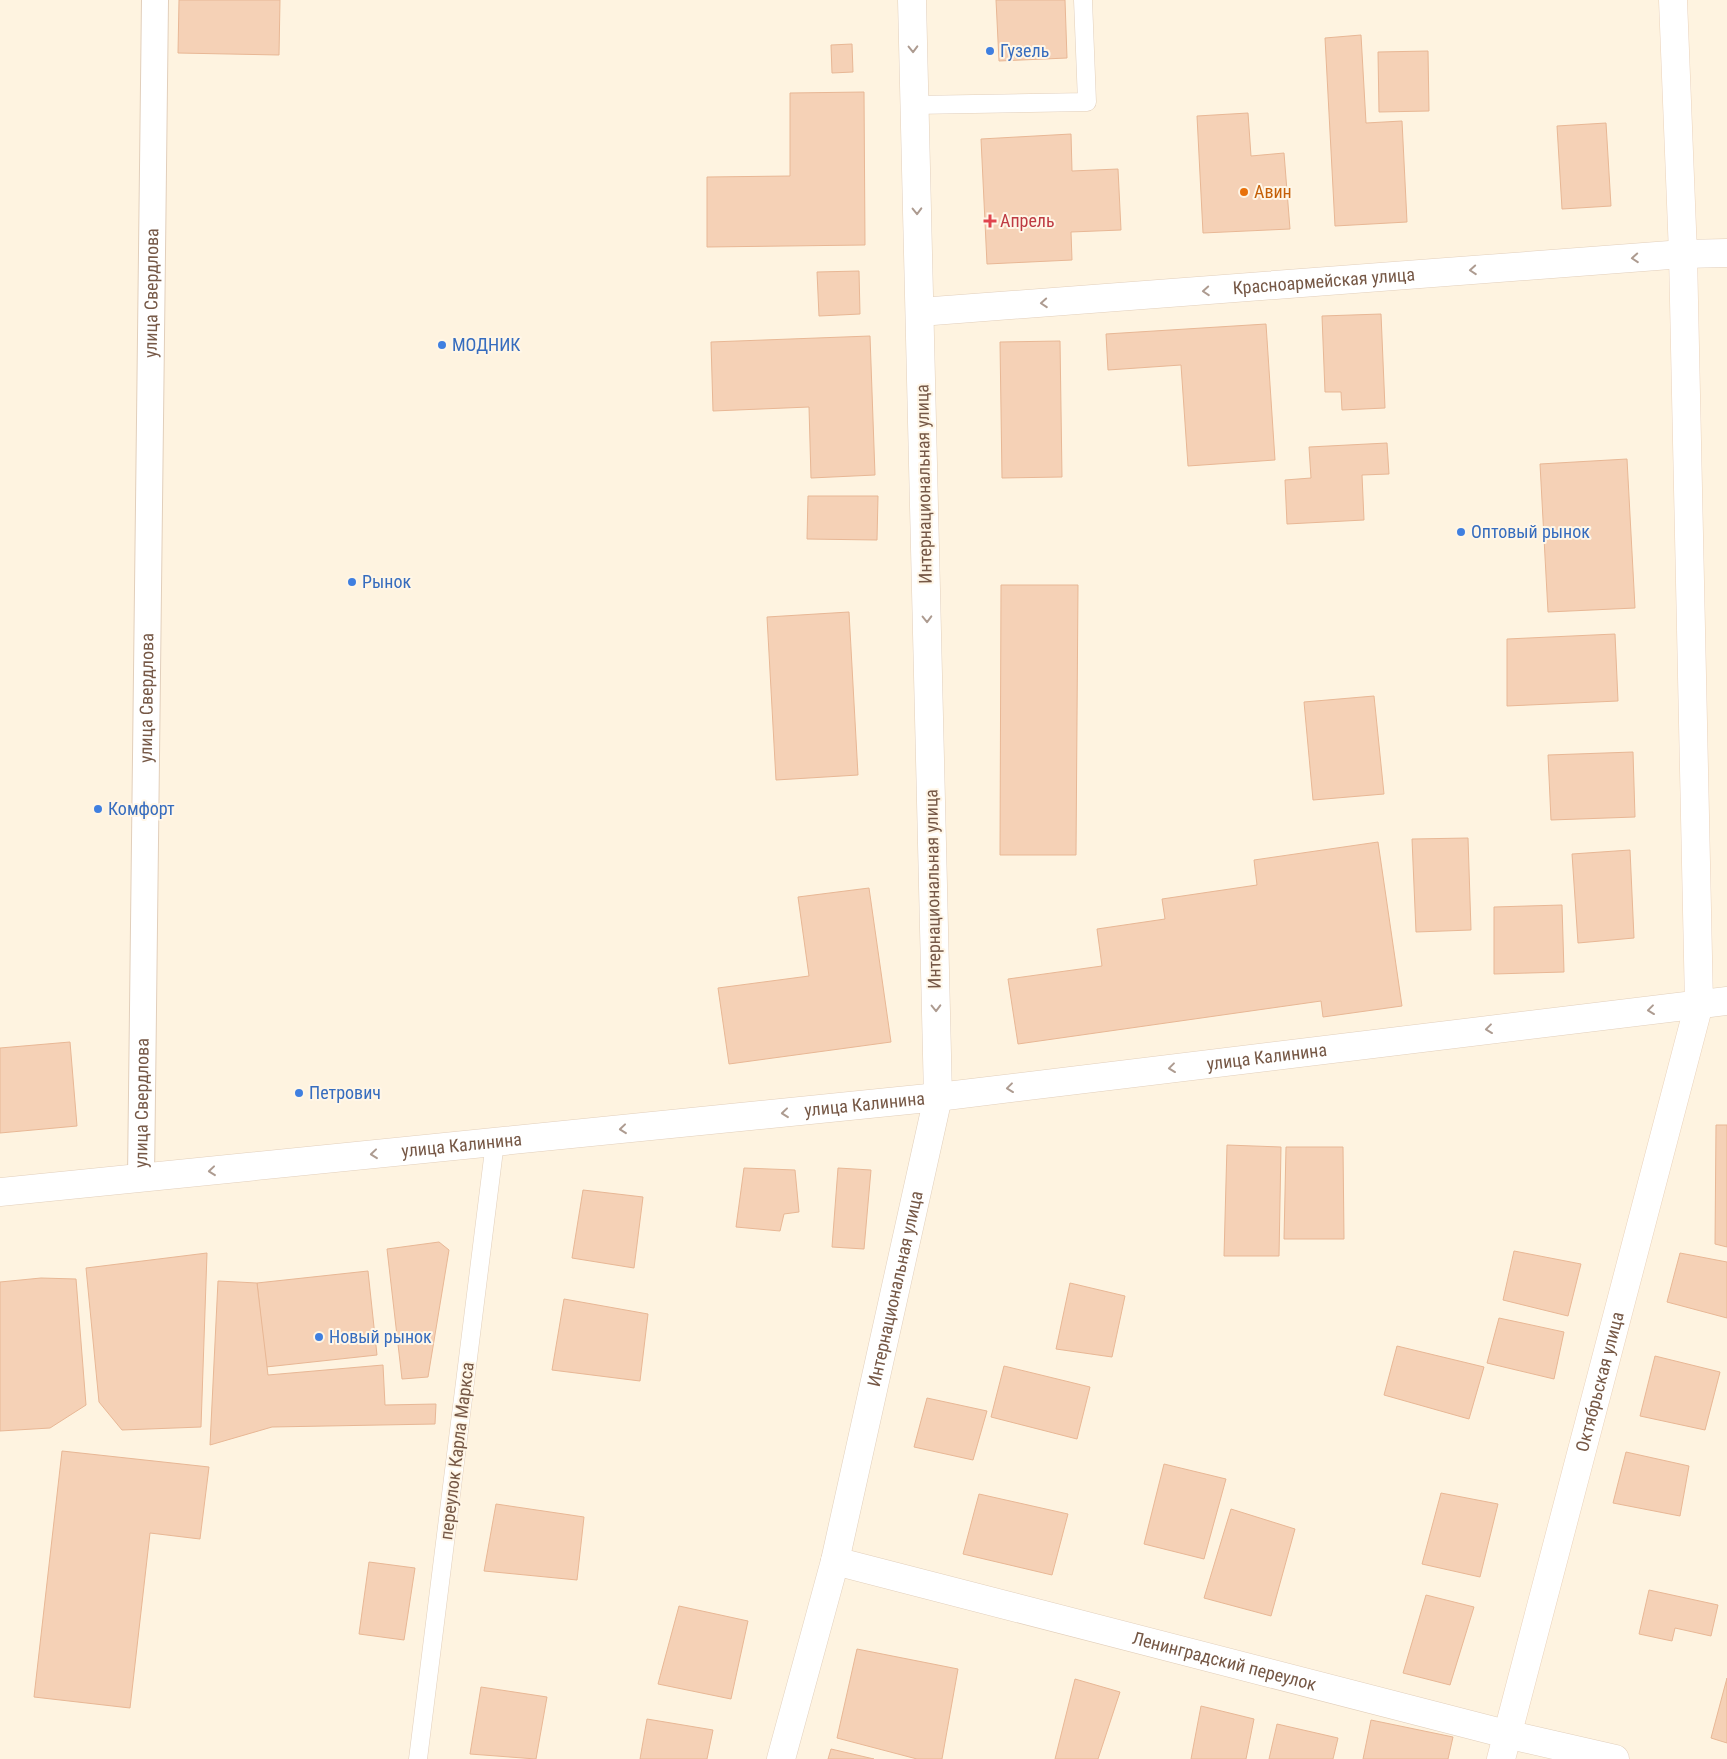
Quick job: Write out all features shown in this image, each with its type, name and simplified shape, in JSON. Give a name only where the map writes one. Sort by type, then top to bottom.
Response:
[{"type":"street","name":"улица Свердлова","points":[[141,1178],[155,0]]},
{"type":"street","name":"Интернациональная улица","points":[[781,1759],[835,1561],[938,1097],[912,0]]},
{"type":"street","name":"Октябрьская улица","points":[[1503,1746],[1699,1004],[1684,254],[1673,0]]},
{"type":"street","name":"Красноармейская улица","points":[[920,312],[1684,254],[1727,253]]},
{"type":"street","name":"улица Калинина","points":[[0,1192],[938,1097],[1727,1001]]},
{"type":"street","name":"Ленинградский переулок","points":[[835,1561],[1503,1746],[1615,1759]]},
{"type":"lane","points":[[914,105],[1087,102],[1083,0]]},
{"type":"lane","name":"переулок Карла Маркса","points":[[418,1759],[495,1142]]},
{"type":"building","points":[[179,0],[280,0],[279,55],[178,53]]},
{"type":"building","points":[[996,0],[1065,0],[1067,58],[999,61]]},
{"type":"building","points":[[1361,35],[1366,123],[1402,121],[1407,222],[1335,226],[1325,38]]},
{"type":"building","points":[[852,44],[853,72],[832,73],[831,45]]},
{"type":"building","points":[[1428,51],[1429,111],[1379,112],[1378,52]]},
{"type":"building","points":[[864,92],[865,245],[707,247],[707,177],[790,176],[790,93]]},
{"type":"building","name":"Авин","points":[[1248,113],[1251,156],[1284,153],[1290,229],[1203,233],[1197,116]]},
{"type":"building","points":[[1606,123],[1611,206],[1562,209],[1557,126]]},
{"type":"building","points":[[1071,134],[1072,171],[1118,169],[1121,230],[1071,232],[1072,260],[987,264],[981,139]]},
{"type":"building","points":[[859,271],[860,314],[819,316],[817,272]]},
{"type":"building","points":[[1381,314],[1385,408],[1342,410],[1341,392],[1325,392],[1322,316]]},
{"type":"building","points":[[1266,324],[1275,460],[1188,466],[1181,365],[1108,370],[1106,334]]},
{"type":"building","points":[[870,336],[875,475],[811,478],[809,407],[713,411],[711,342]]},
{"type":"building","points":[[1060,341],[1062,477],[1002,478],[1000,342]]},
{"type":"building","points":[[1387,443],[1389,474],[1362,475],[1364,520],[1287,524],[1285,480],[1311,478],[1309,447]]},
{"type":"building","points":[[1627,459],[1635,608],[1548,612],[1540,464]]},
{"type":"building","points":[[808,496],[878,496],[877,540],[807,539]]},
{"type":"building","points":[[1001,585],[1078,585],[1076,855],[1000,855]]},
{"type":"building","points":[[849,612],[858,775],[776,780],[767,617]]},
{"type":"building","points":[[1615,634],[1618,701],[1507,706],[1507,639]]},
{"type":"building","points":[[1374,696],[1384,794],[1313,800],[1304,702]]},
{"type":"building","points":[[1633,752],[1635,817],[1551,820],[1548,755]]},
{"type":"building","points":[[1468,838],[1471,930],[1416,932],[1412,839]]},
{"type":"building","points":[[1378,842],[1402,1006],[1323,1017],[1321,1001],[1018,1044],[1008,979],[1102,966],[1097,929],[1165,919],[1162,899],[1257,885],[1254,860]]},
{"type":"building","points":[[1630,850],[1634,938],[1578,943],[1572,854]]},
{"type":"building","points":[[869,888],[891,1042],[729,1064],[718,988],[809,976],[798,897]]},
{"type":"building","points":[[1562,905],[1564,972],[1494,974],[1494,907]]},
{"type":"building","points":[[70,1042],[77,1126],[0,1133],[0,1048]]},
{"type":"building","points":[[1716,1125],[1727,1125],[1727,1247],[1715,1244]]},
{"type":"building","points":[[1227,1145],[1281,1147],[1279,1256],[1224,1256]]},
{"type":"building","points":[[1286,1147],[1343,1147],[1344,1239],[1284,1239]]},
{"type":"building","points":[[744,1168],[795,1170],[799,1212],[784,1214],[780,1231],[736,1227]]},
{"type":"building","points":[[838,1168],[871,1170],[864,1249],[832,1247]]},
{"type":"building","points":[[583,1190],[643,1197],[634,1268],[572,1258]]},
{"type":"building","points":[[439,1242],[449,1250],[428,1377],[402,1379],[387,1249]]},
{"type":"building","points":[[1514,1251],[1581,1264],[1568,1316],[1503,1300]]},
{"type":"building","points":[[207,1253],[201,1427],[122,1430],[99,1402],[86,1268]]},
{"type":"building","points":[[1680,1253],[1727,1262],[1727,1318],[1667,1302]]},
{"type":"building","points":[[368,1271],[377,1355],[266,1367],[257,1283]]},
{"type":"building","points":[[41,1278],[76,1279],[86,1405],[50,1428],[0,1431],[0,1282]]},
{"type":"building","points":[[218,1281],[257,1283],[268,1375],[383,1365],[385,1405],[436,1404],[435,1424],[272,1427],[210,1445]]},
{"type":"building","points":[[1070,1283],[1125,1296],[1112,1357],[1056,1349]]},
{"type":"building","points":[[564,1299],[648,1314],[640,1381],[552,1370]]},
{"type":"building","points":[[1499,1318],[1564,1332],[1554,1379],[1487,1363]]},
{"type":"building","points":[[1397,1346],[1484,1367],[1469,1419],[1384,1395]]},
{"type":"building","points":[[1655,1356],[1720,1372],[1705,1430],[1640,1416]]},
{"type":"building","points":[[1004,1366],[1090,1387],[1077,1439],[991,1417]]},
{"type":"building","points":[[927,1398],[987,1411],[973,1460],[914,1447]]},
{"type":"building","points":[[62,1451],[209,1467],[200,1539],[150,1533],[130,1708],[34,1697]]},
{"type":"building","points":[[1626,1452],[1689,1466],[1680,1516],[1613,1503]]},
{"type":"building","points":[[1164,1464],[1226,1479],[1204,1559],[1144,1544]]},
{"type":"building","points":[[1441,1493],[1498,1504],[1480,1577],[1422,1564]]},
{"type":"building","points":[[979,1494],[1068,1514],[1052,1575],[963,1554]]},
{"type":"building","points":[[496,1504],[584,1517],[577,1580],[484,1571]]},
{"type":"building","points":[[1231,1509],[1295,1529],[1271,1616],[1204,1598]]},
{"type":"building","points":[[369,1562],[415,1568],[404,1640],[359,1634]]},
{"type":"building","points":[[1649,1590],[1718,1605],[1711,1636],[1675,1628],[1672,1641],[1639,1634]]},
{"type":"building","points":[[1426,1595],[1474,1607],[1450,1685],[1403,1673]]},
{"type":"building","points":[[679,1606],[748,1621],[731,1699],[658,1684]]},
{"type":"building","points":[[857,1649],[958,1669],[942,1759],[917,1759],[837,1738]]},
{"type":"building","points":[[1727,1678],[1727,1743],[1711,1738]]},
{"type":"building","points":[[1075,1679],[1120,1692],[1098,1759],[1055,1759]]},
{"type":"building","points":[[481,1687],[547,1697],[536,1759],[470,1754]]},
{"type":"building","points":[[1201,1706],[1254,1719],[1246,1759],[1191,1759]]},
{"type":"building","points":[[647,1719],[713,1730],[707,1759],[640,1759]]},
{"type":"building","points":[[1371,1720],[1453,1737],[1448,1759],[1363,1759]]},
{"type":"building","points":[[1277,1724],[1338,1738],[1333,1759],[1269,1759]]},
{"type":"building","points":[[831,1749],[874,1759],[828,1759]]},
{"type":"place","name":"Гузель","points":[[990,51]]},
{"type":"place","name":"Авин","points":[[1244,192]]},
{"type":"place","name":"Апрель","points":[[990,221]]},
{"type":"place","name":"МОДНИК","points":[[442,345]]},
{"type":"place","name":"Оптовый рынок","points":[[1461,532]]},
{"type":"place","name":"Рынок","points":[[352,582]]},
{"type":"place","name":"Комфорт","points":[[98,809]]},
{"type":"place","name":"Петрович","points":[[299,1093]]},
{"type":"place","name":"Новый рынок","points":[[319,1337]]}]
